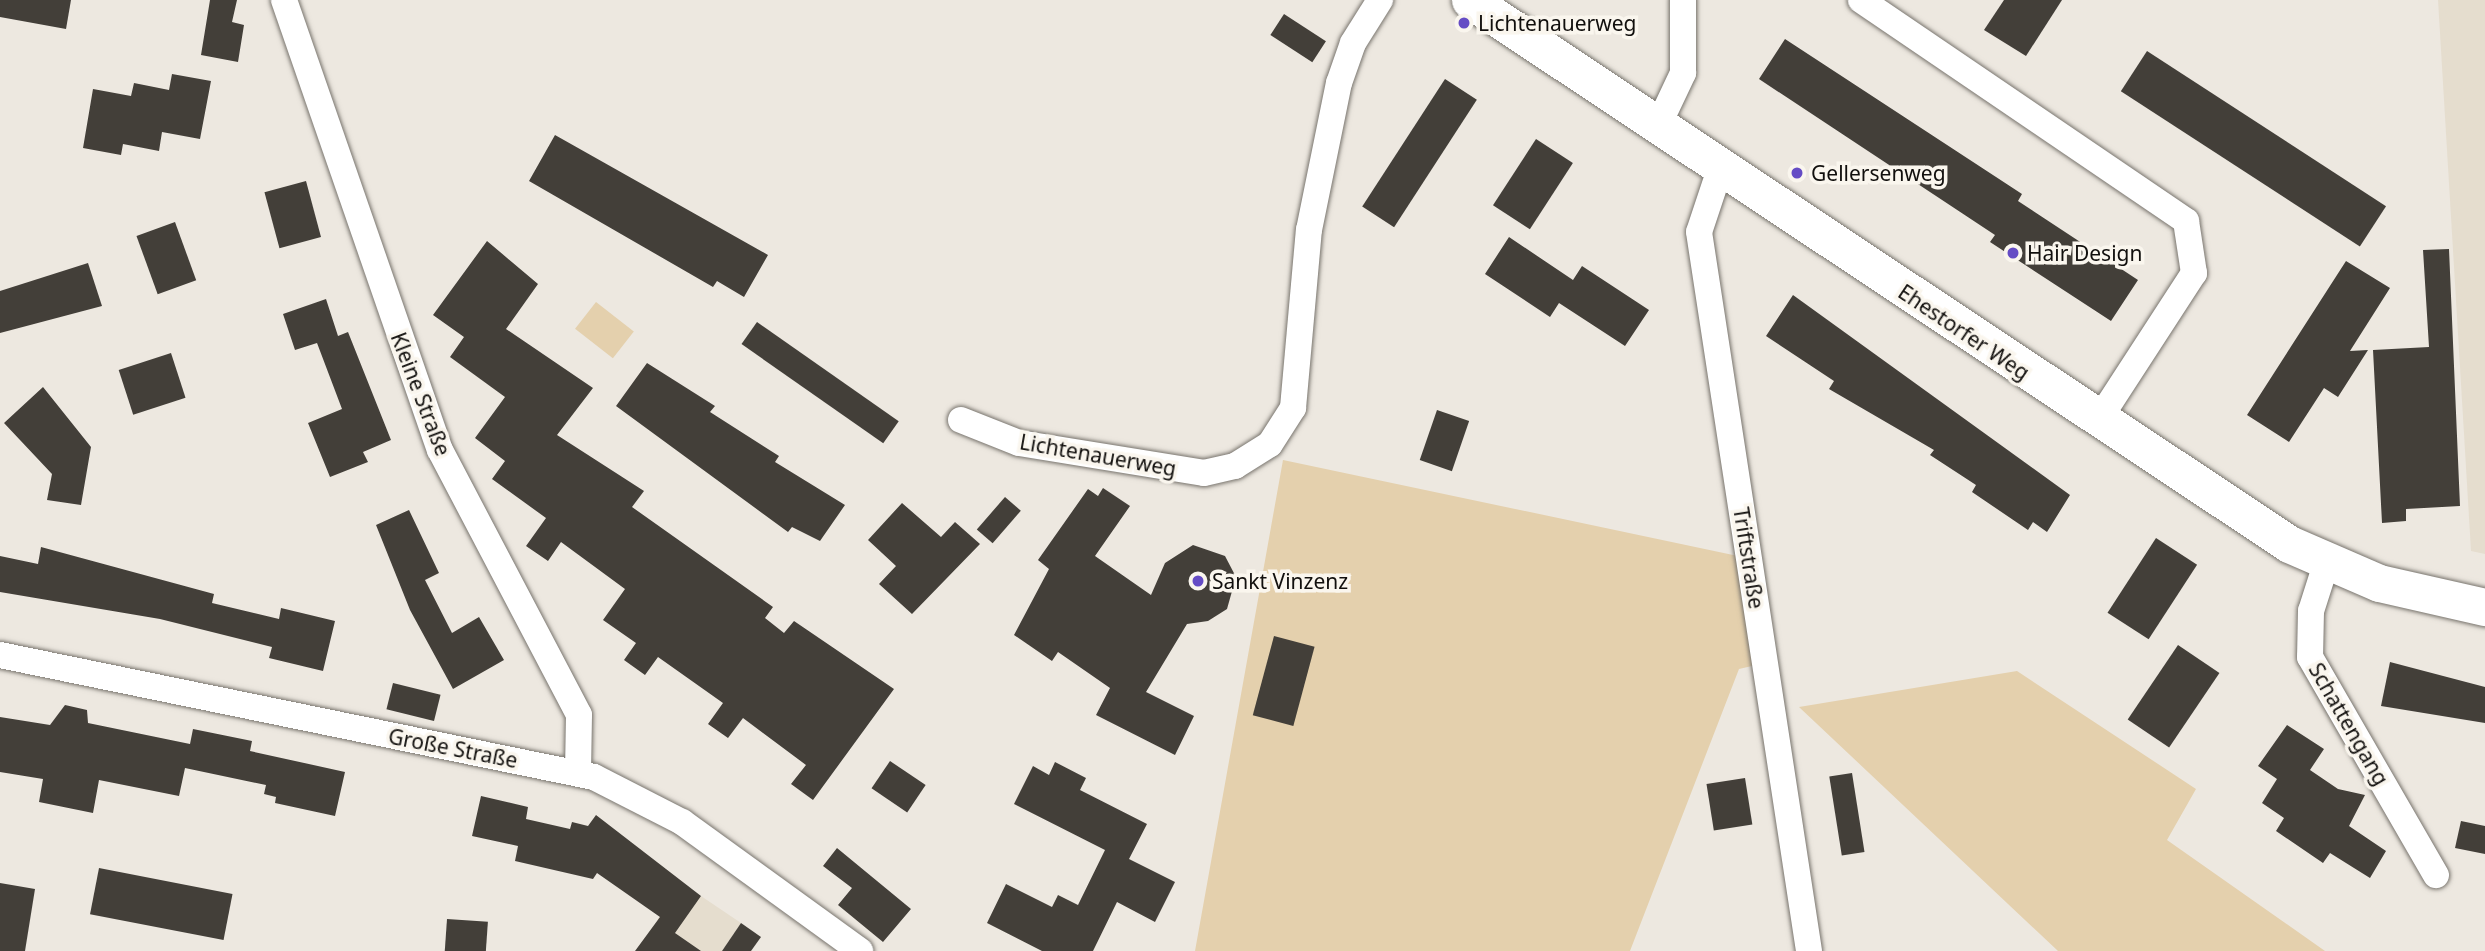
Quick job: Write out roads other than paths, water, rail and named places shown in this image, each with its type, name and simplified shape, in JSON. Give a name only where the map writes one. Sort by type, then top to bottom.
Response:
[{"type":"main road","name":"Ehestorfer Weg","points":[[1470,0],[2098,421],[2326,564],[2485,607]]},
{"type":"street","name":"Kleine Straße","points":[[284,0],[440,450],[579,715],[578,773]]},
{"type":"street","name":"Lichtenauerweg","points":[[961,420],[1020,443],[1204,473],[1244,462],[1270,444],[1293,408],[1308,230],[1339,83],[1353,43],[1380,0]]},
{"type":"street","points":[[1658,126],[1684,74],[1683,0]]},
{"type":"street","points":[[1861,0],[2186,220],[2194,272],[2098,421]]},
{"type":"street","name":"Triftstraße","points":[[1720,169],[1699,232],[1808,951]]},
{"type":"street","name":"Schattengang","points":[[2326,564],[2311,611],[2310,657],[2436,875]]},
{"type":"street","name":"Große Straße","points":[[0,654],[578,773],[654,803],[860,951]]},
{"type":"place","name":"Lichtenauerweg","points":[[1464,23]]},
{"type":"place","name":"Gellersenweg","points":[[1797,173]]},
{"type":"place","name":"Hair Design","points":[[2013,253]]},
{"type":"place","name":"Sankt Vinzenz","points":[[1198,581]]}]
